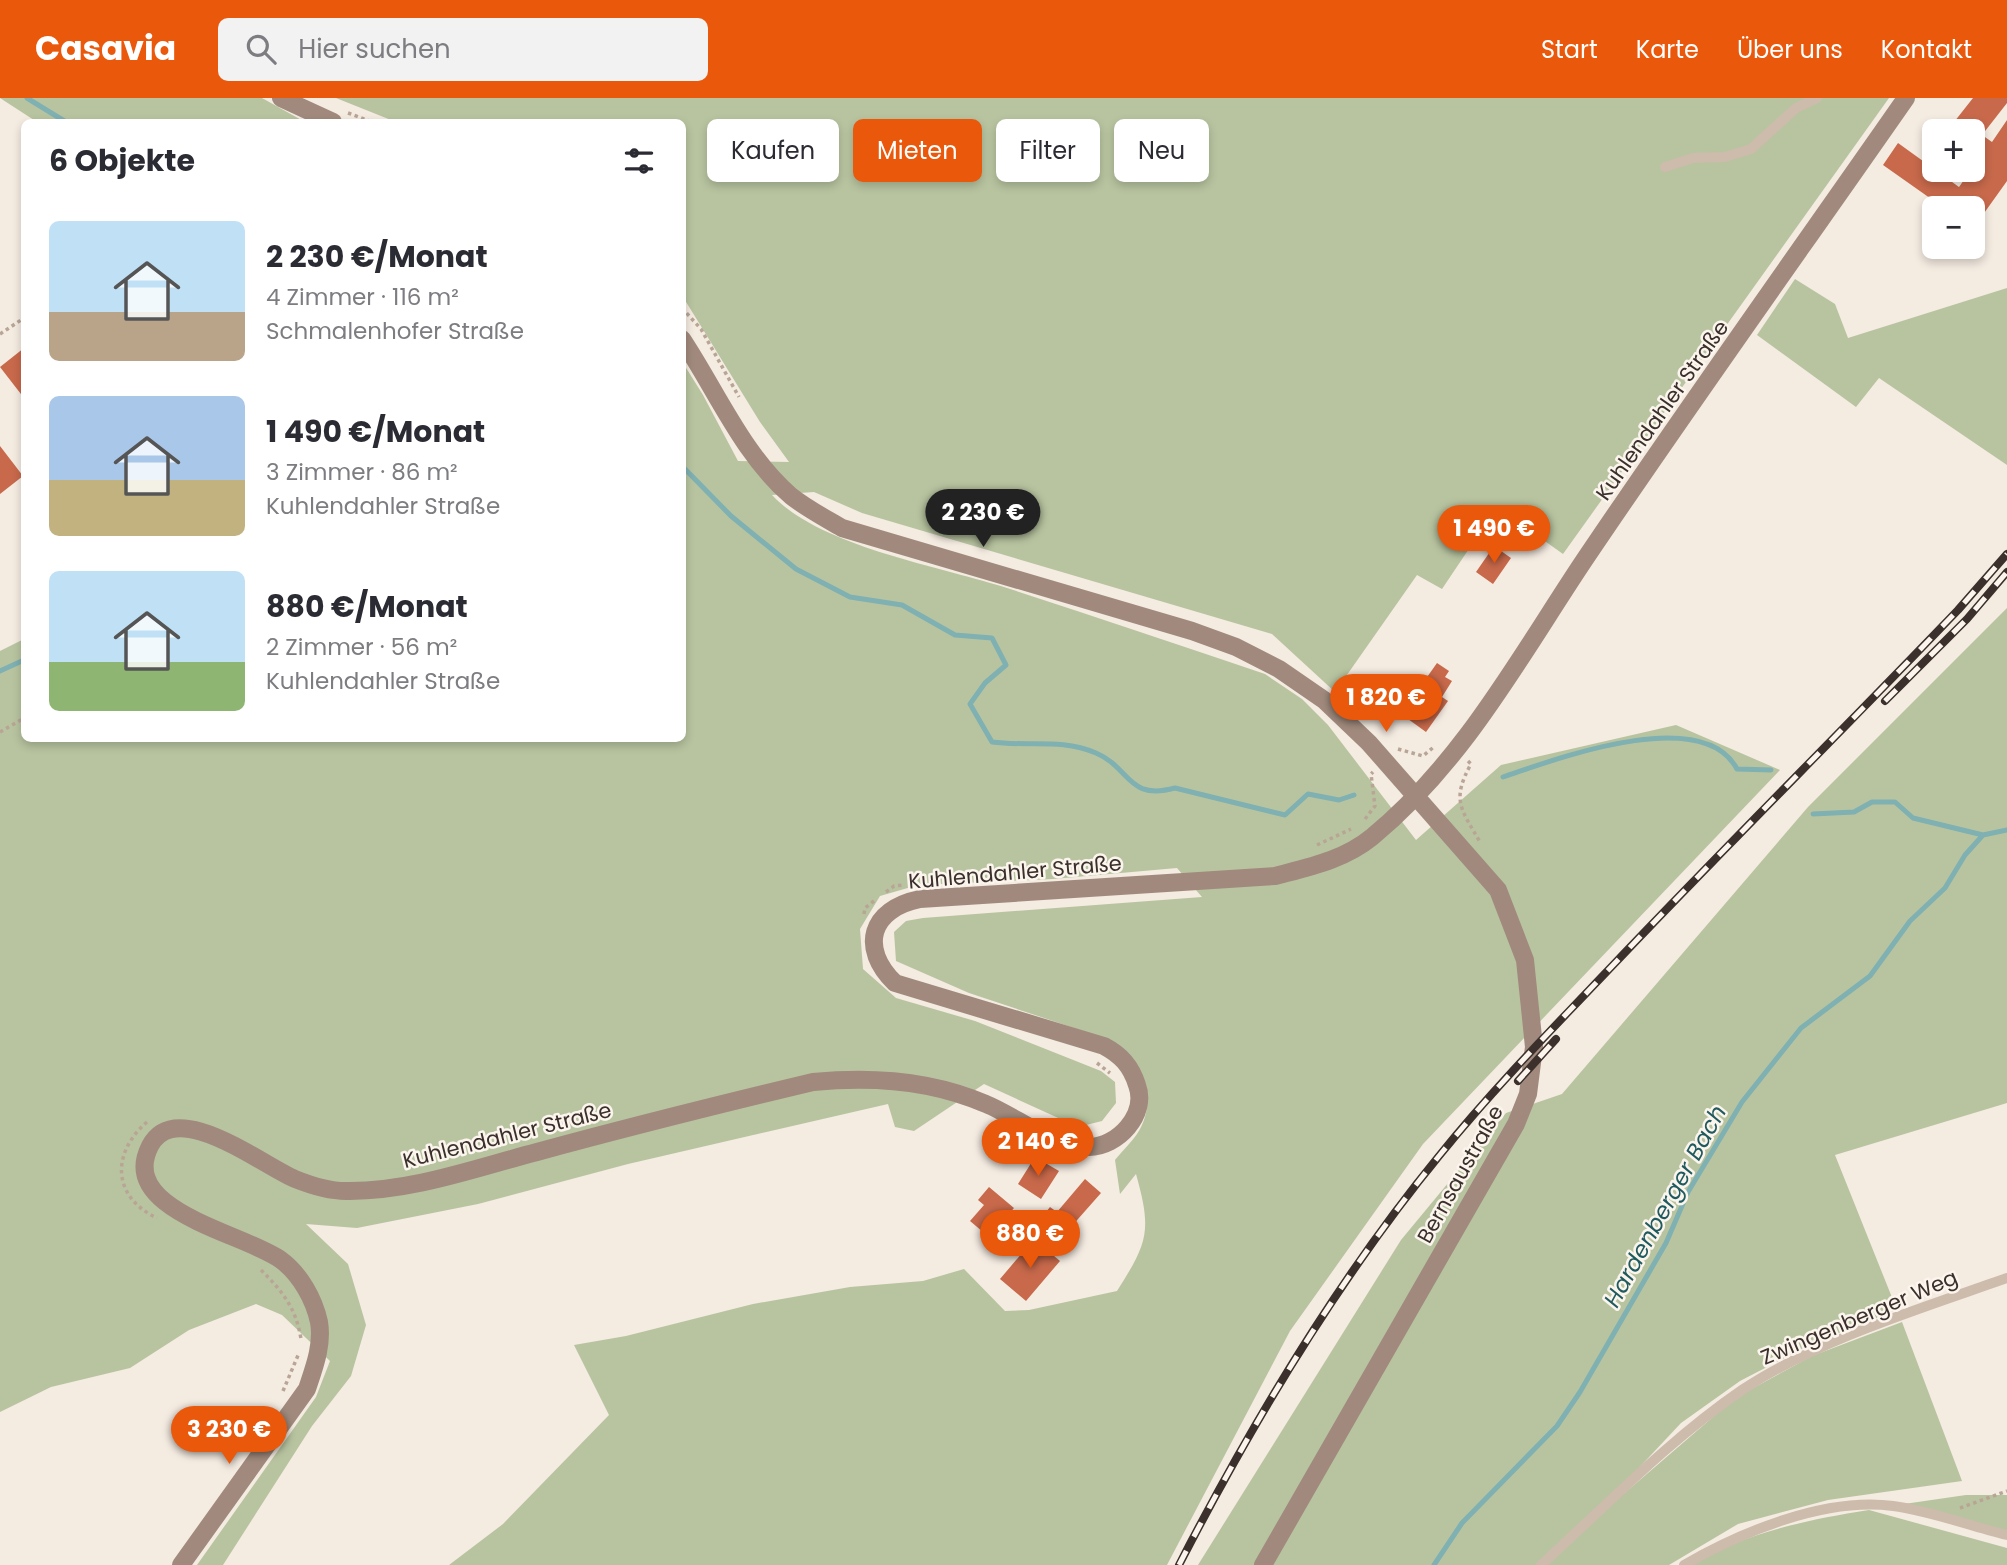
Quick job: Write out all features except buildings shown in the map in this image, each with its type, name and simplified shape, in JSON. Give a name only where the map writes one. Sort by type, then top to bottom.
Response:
[{"type":"main road","points":[[281,98],[326,119]]},
{"type":"main road","name":"Kuhlendahler Straße","points":[[181,1565],[307,1389],[317,1356],[319,1324],[302,1283],[282,1261],[189,1217],[152,1191],[143,1171],[144,1158],[152,1142],[161,1134],[182,1128],[203,1131],[295,1179],[324,1188],[344,1191],[386,1189],[802,1085],[845,1079],[910,1082],[932,1087],[983,1102],[1073,1146],[1108,1144],[1122,1134],[1135,1115],[1138,1102],[1139,1088],[1126,1062],[1118,1053],[1104,1046],[895,983],[883,971],[874,951],[873,938],[882,918],[892,908],[920,899],[1275,876],[1322,864],[1370,838],[1414,799],[1476,726],[1584,561],[1906,98]]},
{"type":"main road","name":"Bernsaustraße","points":[[686,345],[767,472],[792,496],[815,512],[842,527],[1236,647],[1279,669],[1324,700],[1369,743],[1414,799],[1456,839],[1497,890],[1525,960],[1534,1047],[1528,1094],[1516,1124],[1263,1565]]},
{"type":"lane","points":[[1665,167],[1693,158],[1725,157],[1751,149],[1797,108],[1816,98]]},
{"type":"lane","name":"Zwingenberger Weg","points":[[1541,1565],[1700,1421],[1744,1390],[1787,1364],[1902,1316],[2007,1278]]},
{"type":"lane","points":[[1684,1565],[1725,1541],[1839,1507],[1893,1506],[1945,1517],[2007,1535]]},
{"type":"path","points":[[686,312],[701,329],[744,406]]},
{"type":"path","points":[[0,334],[21,320]]},
{"type":"path","points":[[0,732],[21,720]]},
{"type":"path","points":[[1389,740],[1398,749],[1423,756],[1443,740],[1471,764],[1457,795],[1461,810],[1482,844]]},
{"type":"path","points":[[1945,1517],[1952,1511],[2007,1491]]},
{"type":"green space","points":[[0,98],[262,98],[300,119],[32,119]]},
{"type":"green space","points":[[336,98],[1889,98],[1563,554],[1497,507],[1442,589],[1417,575],[1335,692],[1272,634],[862,513],[814,492],[772,495],[793,513],[820,528],[882,553],[1007,588],[1265,674],[1302,699],[1328,725],[1416,840],[1501,765],[1676,725],[1780,770],[1423,1144],[1290,1331],[1167,1565],[449,1565],[503,1524],[609,1415],[574,1345],[626,1336],[753,1304],[850,1287],[923,1281],[964,1269],[1005,1311],[1029,1310],[1117,1291],[1135,1260],[1144,1236],[1144,1209],[1136,1174],[1120,1194],[1115,1160],[1135,1137],[1144,1120],[1147,1092],[1137,1066],[1117,1045],[1104,1038],[969,993],[896,961],[894,932],[906,921],[923,918],[1202,897],[1177,868],[1053,879],[918,885],[880,896],[860,929],[863,969],[896,998],[975,1021],[1101,1071],[1115,1082],[1116,1103],[1102,1121],[1078,1127],[984,1084],[914,1131],[895,1127],[888,1104],[628,1164],[478,1204],[357,1228],[306,1224],[348,1264],[366,1325],[351,1376],[312,1426],[223,1565],[197,1565],[316,1397],[330,1361],[282,1315],[256,1304],[189,1330],[130,1368],[51,1387],[0,1412],[0,651],[21,640],[21,742],[686,742],[686,368],[738,461],[789,462],[760,422],[686,302],[686,119],[388,119]]},
{"type":"green space","points":[[1795,279],[1835,304],[1848,338],[2007,288],[2007,465],[1879,378],[1856,407],[1757,335]]},
{"type":"green space","points":[[2007,608],[2007,1103],[1835,1155],[1897,1310],[1811,1344],[1740,1381],[1681,1423],[1576,1535],[1735,1398],[1812,1356],[1902,1322],[1962,1481],[1828,1500],[1738,1524],[1669,1565],[1198,1565],[1401,1240],[1506,1113],[1562,1094],[1808,807]]},
{"type":"green space","points":[[1966,1495],[2007,1495],[2007,1532],[1904,1504]]},
{"type":"green space","points":[[1869,1510],[2007,1548],[2007,1565],[1688,1565],[1733,1544],[1776,1529]]},
{"type":"waterway","points":[[27,98],[61,119]]},
{"type":"waterway","points":[[686,470],[731,516],[796,569],[850,597],[902,605],[955,635],[992,638],[1006,665],[985,683],[970,704],[992,742],[1057,744],[1083,748],[1107,759],[1138,787],[1147,790],[1175,788],[1285,815],[1308,794],[1339,800],[1354,795]]},
{"type":"waterway","points":[[0,671],[21,661]]},
{"type":"waterway","points":[[1503,777],[1591,749],[1662,738],[1693,740],[1719,750],[1737,769],[1771,770]]},
{"type":"waterway","points":[[1813,814],[1854,812],[1872,802],[1895,802],[1913,818],[1983,835]]},
{"type":"waterway","name":"Hardenberger Bach","points":[[1434,1565],[1462,1523],[1557,1426],[1580,1392],[1666,1243],[1688,1192],[1742,1102],[1801,1028],[1870,976],[1910,921],[1945,888],[1965,855],[1983,835],[2007,830]]},
{"type":"railway","points":[[1179,1565],[1236,1459],[1332,1302],[1366,1252],[1439,1156],[1547,1034],[1958,610],[2007,554]]},
{"type":"railway","points":[[1885,701],[1967,619],[2007,572]]},
{"type":"railway","points":[[1518,1081],[1556,1039]]}]
